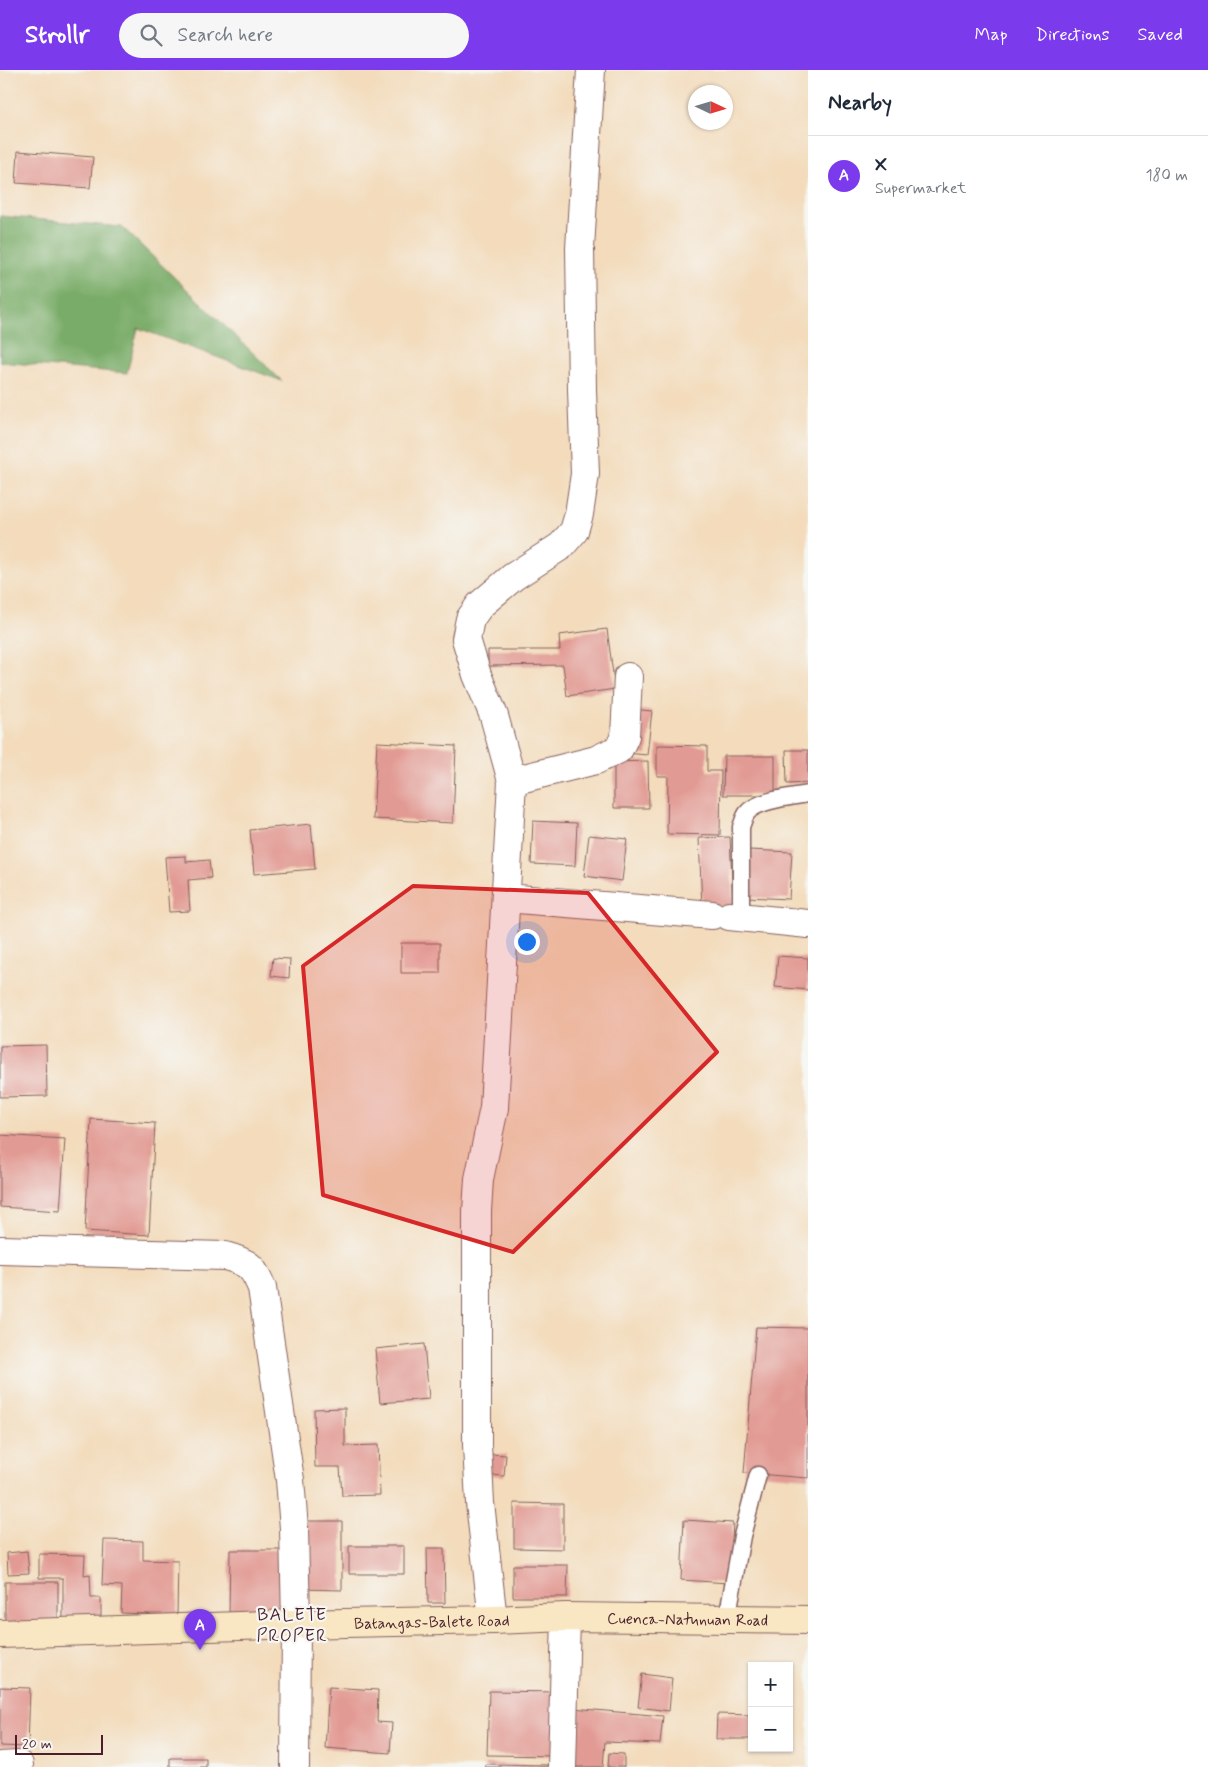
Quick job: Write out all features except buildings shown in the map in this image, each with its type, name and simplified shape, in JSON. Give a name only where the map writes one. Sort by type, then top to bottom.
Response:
[{"type":"main road","name":"Batangas-Balete Road","points":[[0,1634],[566,1617]]},
{"type":"main road","name":"Cuenca-Natunuan Road","points":[[566,1617],[808,1620]]},
{"type":"street","points":[[493,1620],[480,1503],[477,1437],[476,1230],[480,1179],[494,1108],[512,781],[494,716],[477,675],[466,639],[470,619],[480,605],[513,576],[561,546],[574,531],[579,514],[584,474],[580,248],[591,70]]},
{"type":"street","points":[[512,781],[596,760],[619,749],[625,736],[628,677]]},
{"type":"street","points":[[506,898],[808,924]]},
{"type":"street","points":[[0,1250],[225,1256],[240,1260],[255,1270],[262,1288],[290,1480],[294,1528],[296,1624],[295,1767]]},
{"type":"street","points":[[562,1767],[566,1617]]},
{"type":"lane","points":[[727,916],[744,817],[748,811],[758,805],[808,794]]},
{"type":"lane","points":[[727,1619],[742,1536],[758,1475]]},
{"type":"highlighted area","points":[[413,886],[588,893],[717,1052],[513,1252],[323,1195],[303,966]]},
{"type":"green space","points":[[0,216],[122,227],[282,381],[138,328],[127,373],[0,362]]},
{"type":"place","name":"X","points":[[200,1650]]},
{"type":"district","name":"BALETE PROPER","points":[[292,1624]]}]
